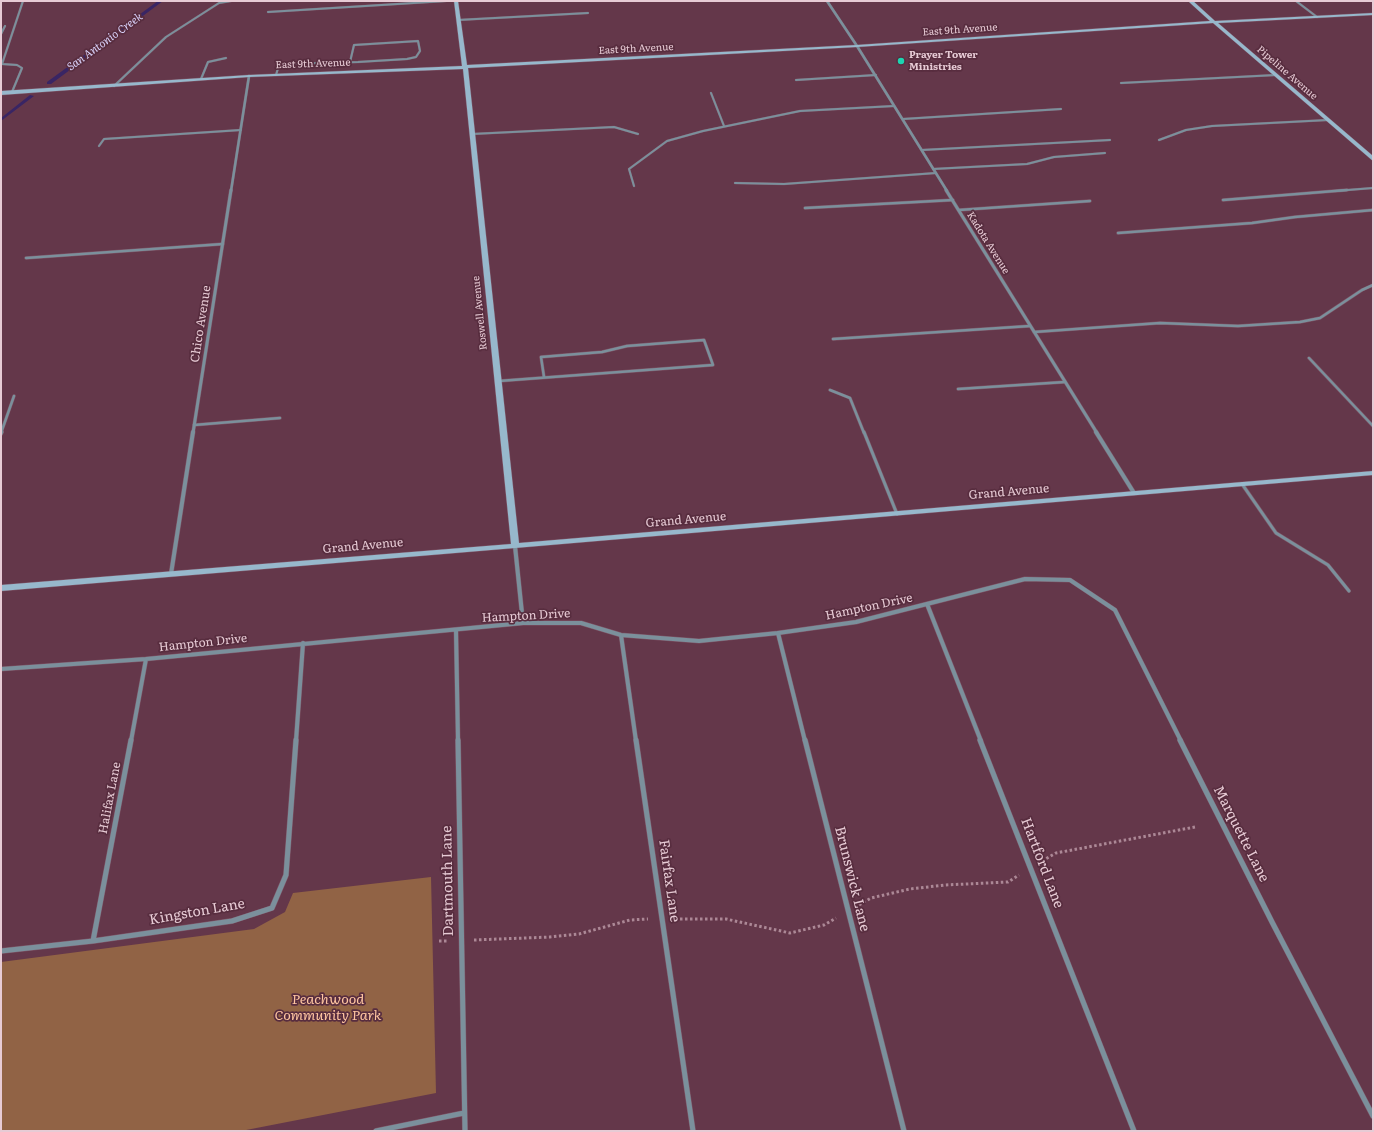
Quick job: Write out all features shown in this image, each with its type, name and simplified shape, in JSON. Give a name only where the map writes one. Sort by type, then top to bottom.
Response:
[{"type":"street","name":"Roswell Avenue","points":[[456,1],[465,67],[523,623]]},
{"type":"street","name":"Kadota Avenue","points":[[828,1],[876,75],[1134,493]]},
{"type":"street","name":"Pipeline Avenue","points":[[1190,1],[1373,159]]},
{"type":"street","name":"East 9th Avenue","points":[[1,93],[249,76],[465,67],[857,46],[1215,22],[1373,14]]},
{"type":"street","name":"Chico Avenue","points":[[171,574],[249,76]]},
{"type":"street","name":"Grand Avenue","points":[[1,588],[1373,473]]},
{"type":"street","name":"Hampton Drive","points":[[1,669],[146,659],[523,623],[581,623],[621,635],[698,640],[778,633],[856,622],[1025,579],[1070,580]]},
{"type":"street","name":"Marquette Lane","points":[[1070,580],[1115,610],[1272,922],[1373,1116]]},
{"type":"street","name":"Hartford Lane","points":[[927,604],[1134,1131]]},
{"type":"street","name":"Dartmouth Lane","points":[[456,630],[465,1131]]},
{"type":"street","name":"Brunswick Lane","points":[[778,633],[904,1131]]},
{"type":"street","name":"Fairfax Lane","points":[[621,635],[693,1131]]},
{"type":"street","name":"Kingston Lane","points":[[1,951],[93,941],[232,921],[272,908],[286,875],[303,643]]},
{"type":"street","name":"Halifax Lane","points":[[93,941],[146,659]]},
{"type":"street","points":[[376,1131],[464,1114]]},
{"type":"lane","points":[[12,92],[22,68],[16,65],[2,64],[23,1]]},
{"type":"lane","points":[[114,86],[166,37],[219,3],[231,1]]},
{"type":"lane","points":[[268,12],[446,1]]},
{"type":"lane","points":[[1296,1],[1317,17]]},
{"type":"lane","points":[[458,20],[588,13]]},
{"type":"lane","points":[[1,34],[5,26]]},
{"type":"lane","points":[[276,75],[279,65],[283,64],[350,62],[407,60],[416,57],[420,50],[418,41],[354,45],[350,62]]},
{"type":"lane","points":[[201,79],[208,62],[226,58]]},
{"type":"lane","points":[[796,80],[876,75]]},
{"type":"lane","points":[[1121,83],[1276,75]]},
{"type":"lane","points":[[710,93],[724,126]]},
{"type":"lane","points":[[634,186],[629,169],[667,141],[724,126],[800,111],[894,106]]},
{"type":"lane","points":[[903,119],[1061,109]]},
{"type":"lane","points":[[1159,140],[1186,130],[1212,126],[1328,120]]},
{"type":"lane","points":[[472,134],[614,127],[638,134]]},
{"type":"lane","points":[[99,146],[104,139],[241,130]]},
{"type":"lane","points":[[922,150],[1110,140]]},
{"type":"lane","points":[[934,169],[1027,164],[1054,157],[1105,153]]},
{"type":"lane","points":[[735,183],[784,184],[936,173]]},
{"type":"lane","points":[[1223,200],[1373,188]]},
{"type":"lane","points":[[805,208],[953,200]]},
{"type":"lane","points":[[959,210],[1090,201]]},
{"type":"lane","points":[[1118,233],[1252,223],[1295,217],[1373,210]]},
{"type":"lane","points":[[26,258],[223,244]]},
{"type":"lane","points":[[1034,332],[1160,323],[1238,326],[1300,322],[1320,318],[1362,290],[1373,285]]},
{"type":"lane","points":[[833,339],[1030,326]]},
{"type":"lane","points":[[497,381],[544,378],[713,365],[704,340],[627,346],[602,352],[541,357],[544,378]]},
{"type":"lane","points":[[1308,358],[1373,426]]},
{"type":"lane","points":[[958,389],[1065,382]]},
{"type":"lane","points":[[830,390],[850,398],[898,514]]},
{"type":"lane","points":[[1,434],[14,396]]},
{"type":"lane","points":[[194,425],[280,418]]},
{"type":"lane","points":[[1242,484],[1276,533],[1328,565],[1349,591]]},
{"type":"path","points":[[439,941],[550,937],[579,934],[630,920],[662,919],[726,919],[790,933],[824,925],[871,898],[910,889],[945,885],[1008,882],[1056,853],[1195,827]]},
{"type":"green space","name":"Peachwood Community Park","points":[[431,877],[436,1093],[241,1131],[1,1131],[1,962],[254,929],[285,912],[293,893]]},
{"type":"waterway","name":"San Antonio Creek","points":[[49,83],[161,1]]},
{"type":"waterway","name":"San Antonio Creek","points":[[1,120],[32,96]]},
{"type":"place","name":"Prayer Tower Ministries","points":[[901,61]]}]
